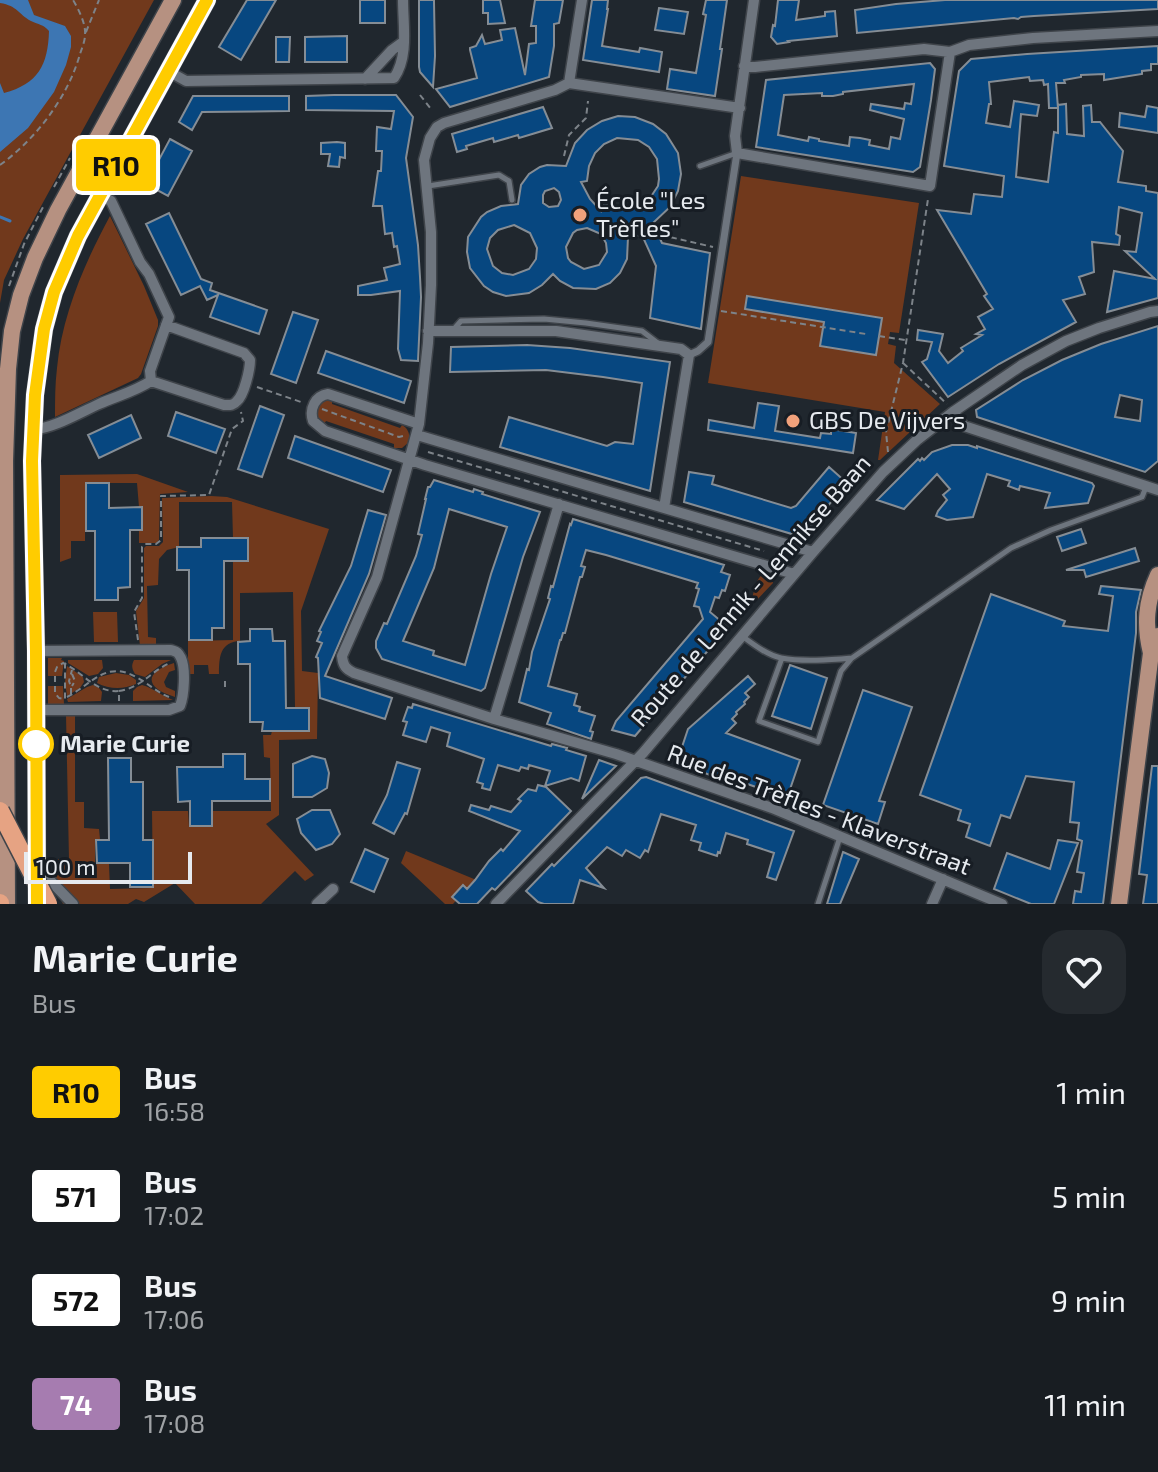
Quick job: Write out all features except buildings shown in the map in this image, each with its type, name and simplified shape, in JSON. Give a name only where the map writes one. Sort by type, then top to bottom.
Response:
[{"type":"highway","points":[[0,811],[48,904]]},
{"type":"main road","points":[[7,904],[5,531],[8,369],[12,331],[35,258],[58,210],[173,0]]},
{"type":"main road","points":[[37,904],[33,430],[38,367],[47,317],[68,257],[207,0]]},
{"type":"main road","points":[[5,531],[34,531]]},
{"type":"main road","points":[[5,552],[35,552]]},
{"type":"main road","points":[[1151,653],[1145,630],[1151,589],[1158,575]]},
{"type":"main road","points":[[1119,904],[1151,653],[1158,636]]},
{"type":"street","points":[[168,71],[186,81],[394,78],[401,68],[403,0]]},
{"type":"street","points":[[569,83],[582,0]]},
{"type":"street","points":[[689,355],[708,342],[737,153],[735,136],[754,0]]},
{"type":"street","points":[[744,66],[924,49],[950,52],[969,45],[1020,39],[1158,31]]},
{"type":"street","points":[[365,79],[403,42]]},
{"type":"street","points":[[737,153],[930,186],[950,52]]},
{"type":"street","points":[[410,459],[428,331],[431,232],[424,160],[430,138],[437,127],[569,83],[740,108]]},
{"type":"street","points":[[100,195],[111,201],[169,317],[150,371],[151,381]]},
{"type":"street","name":"Route de Lennik - Lennikse Baan","points":[[496,904],[635,761],[813,552],[886,469],[917,440],[1009,373],[1066,341],[1158,311]]},
{"type":"street","points":[[151,381],[229,405],[239,400],[250,367],[250,360],[244,353],[166,325]]},
{"type":"street","points":[[428,331],[556,331],[660,345],[681,349],[689,355]]},
{"type":"street","points":[[664,508],[689,355]]},
{"type":"street","points":[[33,430],[46,428],[119,398],[151,381]]},
{"type":"street","points":[[794,574],[325,431],[313,421],[312,413],[317,399],[328,394],[415,432],[813,552]]},
{"type":"street","points":[[953,412],[964,426],[1158,490]]},
{"type":"street","name":"Rue des Trèfles - Klaverstraat","points":[[410,459],[377,577],[342,656],[347,669],[494,719],[616,754],[772,808],[1002,904]]},
{"type":"street","points":[[494,719],[559,504]]},
{"type":"street","points":[[36,651],[171,650],[179,654],[182,662],[184,696],[180,706],[169,710],[117,710],[65,704],[37,710]]},
{"type":"street","points":[[5,853],[37,866],[73,904]]},
{"type":"street","points":[[932,904],[943,879]]},
{"type":"street","points":[[317,904],[333,889]]},
{"type":"lane","points":[[700,166],[737,153]]},
{"type":"lane","points":[[426,186],[499,175],[509,181],[512,200]]},
{"type":"lane","points":[[782,658],[759,721],[818,742],[841,671],[852,658],[1011,548],[1142,497],[1146,486]]},
{"type":"lane","points":[[742,636],[782,658],[852,658]]},
{"type":"lane","points":[[818,904],[840,835]]},
{"type":"path","points":[[73,0],[86,34]]},
{"type":"path","points":[[0,165],[18,152],[50,115],[76,67],[99,0]]},
{"type":"path","points":[[420,95],[431,109]]},
{"type":"path","points":[[564,156],[569,135],[586,118],[588,101]]},
{"type":"path","points":[[886,469],[886,432],[903,363],[930,186]]},
{"type":"path","points":[[657,226],[661,235]]},
{"type":"path","points":[[661,235],[671,231]]},
{"type":"path","points":[[661,235],[723,248]]},
{"type":"path","points":[[713,310],[866,334]]},
{"type":"path","points":[[879,336],[906,340]]},
{"type":"path","points":[[903,363],[953,412]]},
{"type":"path","points":[[257,387],[301,402]]},
{"type":"path","points":[[316,407],[399,437],[415,432]]},
{"type":"path","points":[[139,650],[134,612],[142,598],[142,547],[161,540],[161,496],[209,495],[232,429],[243,421],[240,411]]},
{"type":"path","points":[[431,444],[428,452],[764,551]]},
{"type":"path","points":[[539,495],[544,477]]},
{"type":"path","points":[[639,524],[644,506]]},
{"type":"path","points":[[762,560],[767,542]]},
{"type":"path","points":[[65,651],[65,704]]},
{"type":"path","points":[[65,704],[55,693],[55,672],[63,663],[105,691],[119,691],[135,688],[174,661],[169,658]]},
{"type":"path","points":[[71,695],[69,681],[72,667]]},
{"type":"path","points":[[65,704],[71,695],[99,675],[115,670],[137,677],[175,699],[180,706]]},
{"type":"path","points":[[225,681],[225,690]]},
{"type":"path","points":[[117,710],[119,691]]},
{"type":"shaded area","points":[[0,0],[154,0],[23,239],[4,280],[0,303]]},
{"type":"shaded area","points":[[741,176],[919,203],[899,333],[890,332],[888,344],[896,346],[894,363],[940,404],[880,460],[885,412],[708,383]]},
{"type":"shaded area","points":[[110,216],[144,286],[158,326],[138,378],[55,417],[56,374],[69,309]]},
{"type":"shaded area","points":[[327,400],[400,428],[402,425],[408,432],[409,442],[402,448],[394,448],[394,444],[326,421],[324,424],[317,412],[320,403]]},
{"type":"shaded area","points":[[137,474],[188,492],[160,494],[159,540],[156,543],[139,543],[139,531],[143,530],[143,508],[139,507],[137,483],[85,483],[85,541],[71,541],[71,558],[60,562],[60,475]]},
{"type":"shaded area","points":[[227,497],[329,529],[301,611],[302,671],[318,673],[317,739],[279,740],[279,815],[266,824],[314,875],[305,881],[295,871],[261,904],[195,904],[175,883],[144,902],[136,899],[128,904],[63,904],[51,878],[57,877],[58,859],[69,860],[66,715],[75,715],[75,802],[84,802],[84,828],[99,829],[100,839],[95,839],[95,864],[109,864],[110,889],[153,888],[152,811],[188,811],[189,827],[213,826],[213,811],[271,811],[270,758],[264,757],[263,735],[271,735],[272,731],[310,731],[310,707],[295,707],[293,592],[240,593],[240,641],[225,647],[220,656],[219,674],[209,674],[208,665],[194,665],[194,674],[188,674],[188,641],[233,640],[233,562],[248,562],[249,538],[233,538],[232,502],[179,502],[179,547],[167,550],[159,559],[158,585],[147,586],[148,637],[156,638],[156,646],[140,646],[136,611],[144,598],[144,548],[159,546],[163,542],[162,498]]},
{"type":"shaded area","points":[[766,573],[772,576],[773,583],[755,602],[752,598],[756,583]]},
{"type":"shaded area","points":[[93,612],[117,612],[118,642],[94,642]]},
{"type":"shaded area","points":[[48,658],[62,658],[62,676],[48,676]]},
{"type":"shaded area","points":[[68,660],[102,660],[103,668],[98,674],[89,676]]},
{"type":"shaded area","points":[[134,660],[171,660],[145,677],[135,674],[132,667]]},
{"type":"shaded area","points":[[174,663],[175,670],[169,672],[164,682],[166,687],[175,691],[175,697],[158,689],[152,680],[157,671]]},
{"type":"shaded area","points":[[67,666],[83,677],[84,682],[67,696],[65,682]]},
{"type":"shaded area","points":[[116,673],[129,675],[136,680],[136,684],[116,688],[97,683],[99,677]]},
{"type":"shaded area","points":[[93,685],[102,692],[101,701],[68,702],[67,699]]},
{"type":"shaded area","points":[[142,685],[173,700],[133,701],[133,691]]},
{"type":"shaded area","points":[[48,686],[63,686],[64,704],[48,705]]},
{"type":"shaded area","points":[[406,851],[474,879],[478,882],[474,880],[453,904],[445,904],[401,863]]},
{"type":"water","points":[[0,0],[28,0],[34,15],[65,26],[71,36],[71,47],[54,92],[28,128],[0,152],[0,83],[4,93],[33,78],[43,63],[49,31],[14,8],[0,3]]},
{"type":"waterway","points":[[0,217],[10,221]]},
{"type":"bus line","name":"R10","points":[[37,904],[32,461],[35,395],[44,329],[54,292],[78,236],[207,0]]},
{"type":"place","name":"École \"Les Trèfles\"","points":[[580,215]]},
{"type":"place","name":"GBS De Vijvers","points":[[793,421]]},
{"type":"place","name":"Marie Curie","points":[[36,744]]}]
